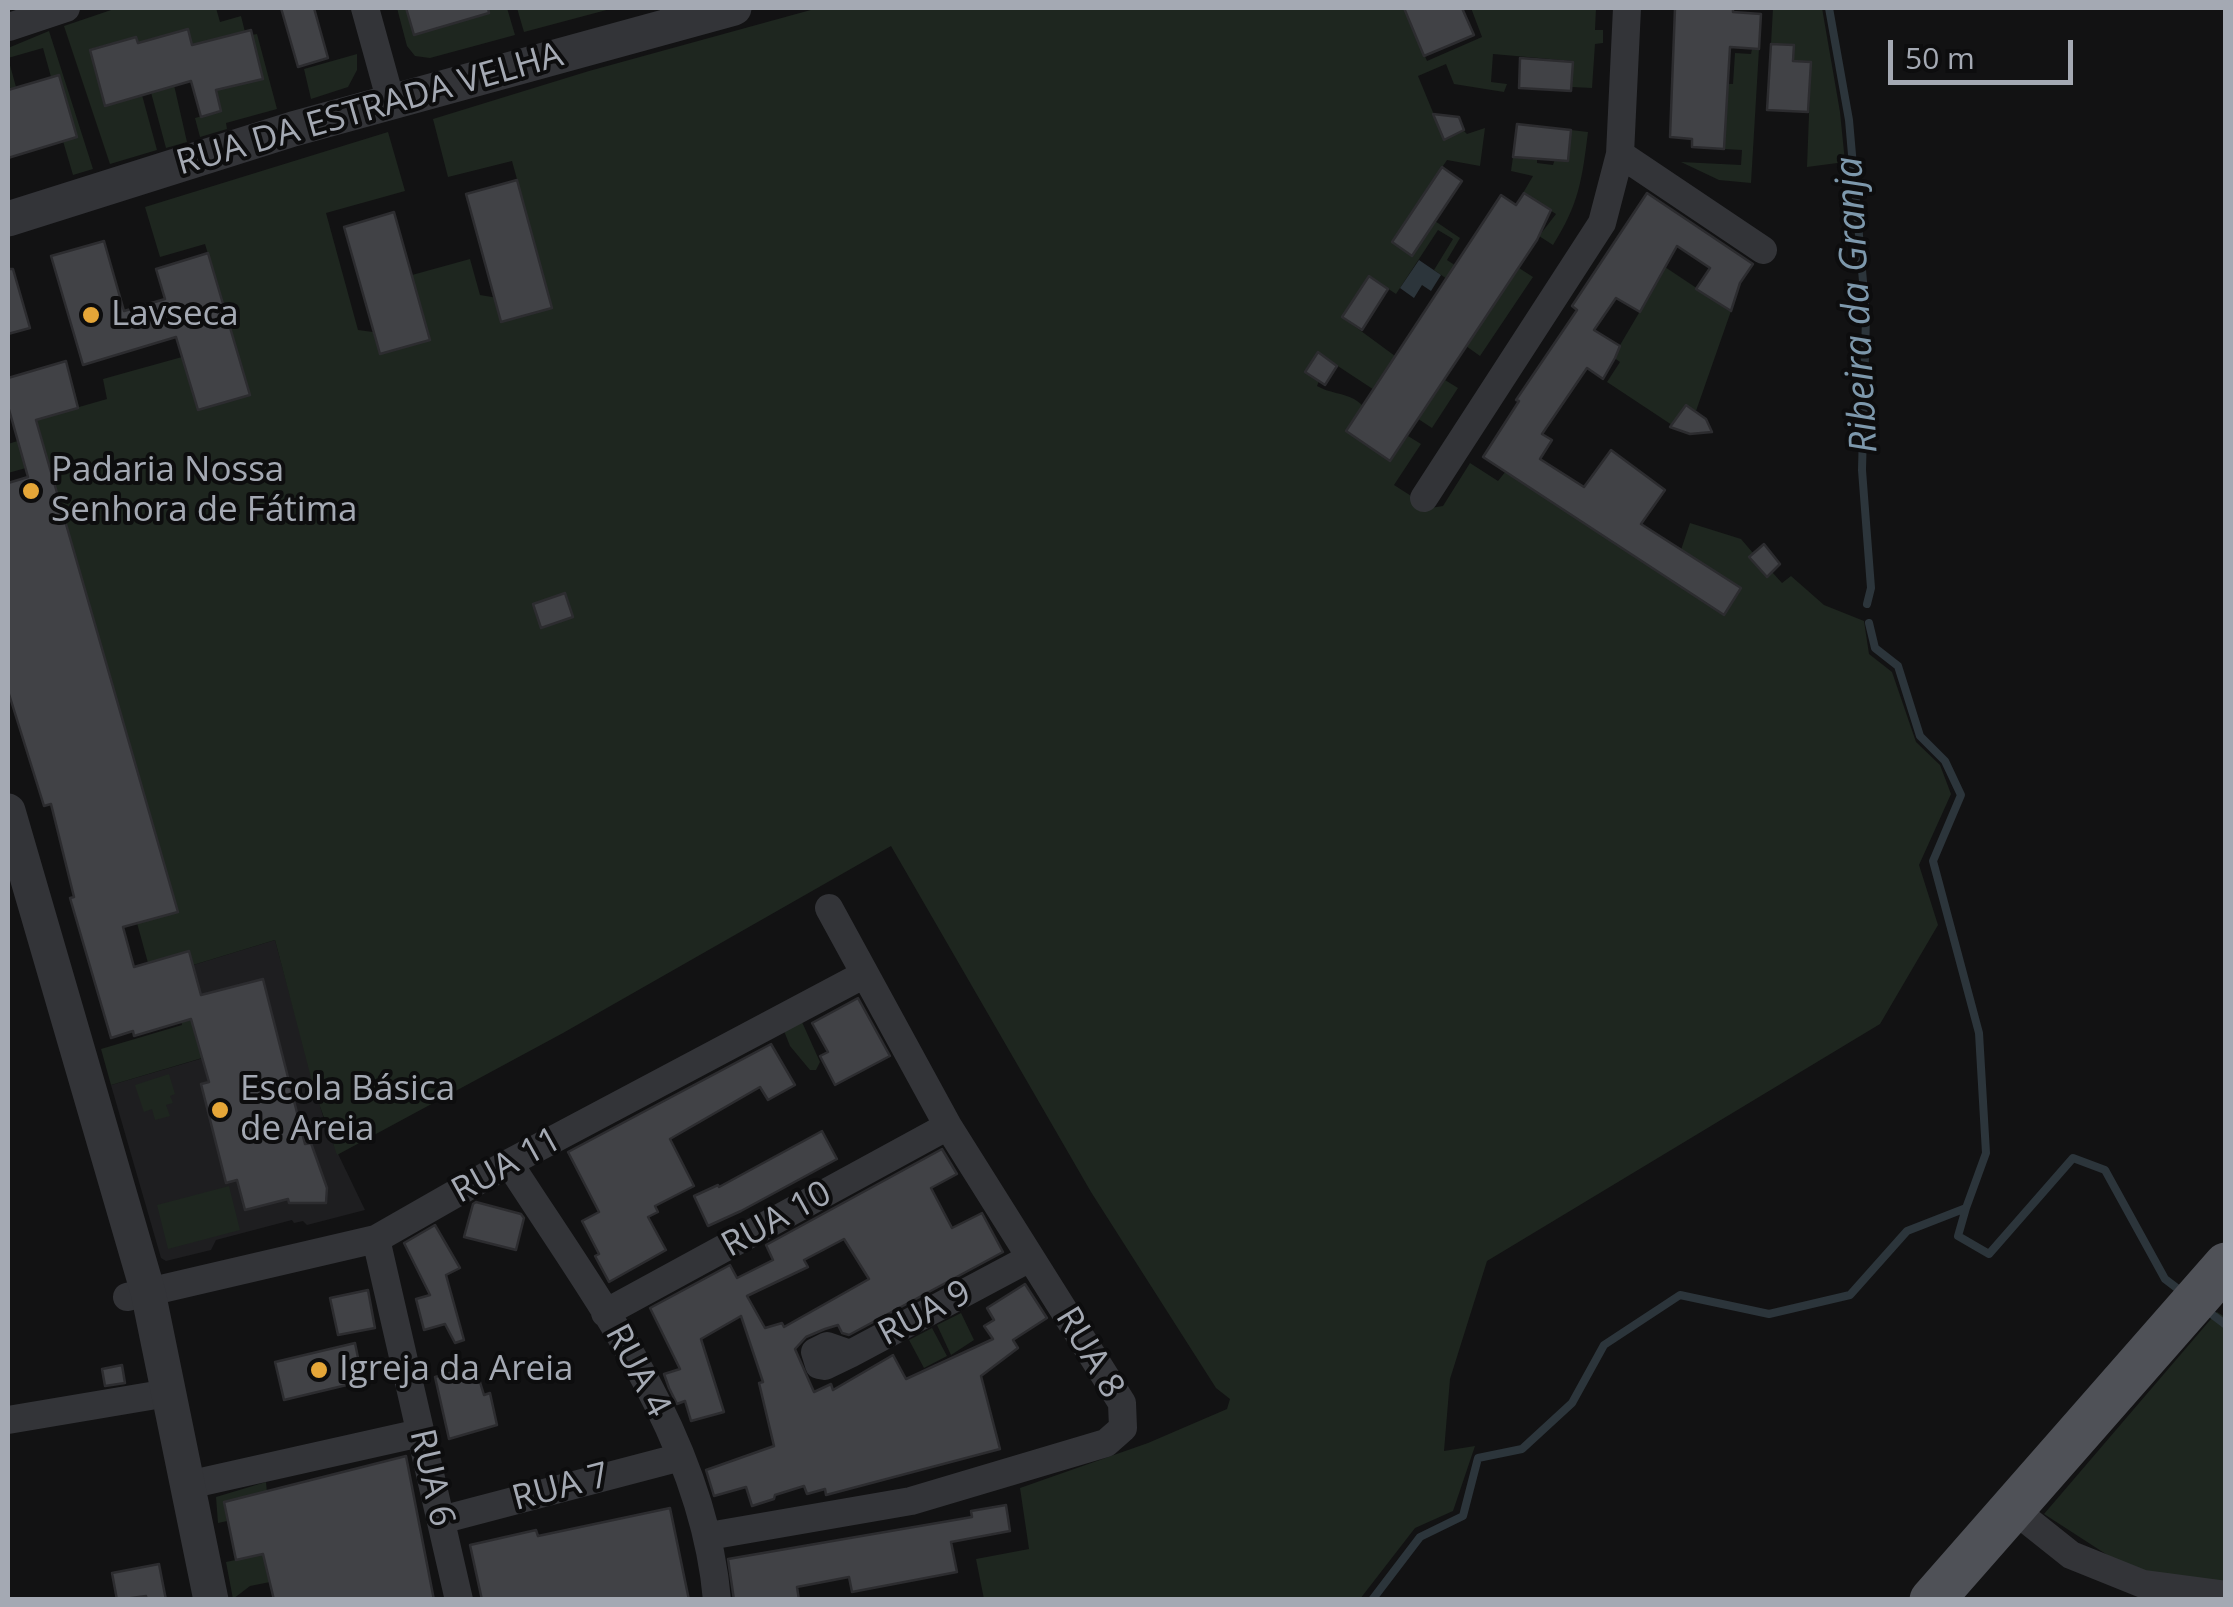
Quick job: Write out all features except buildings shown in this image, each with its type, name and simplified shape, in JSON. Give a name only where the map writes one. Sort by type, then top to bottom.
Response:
[{"type":"main road","points":[[1932,1600],[2205,1289]]},
{"type":"street","points":[[365,8],[391,102]]},
{"type":"street","name":"RUA DA ESTRADA VELHA","points":[[8,219],[294,129],[734,8]]},
{"type":"street","points":[[1424,498],[1602,223],[1620,154],[1627,8]]},
{"type":"street","points":[[9,28],[55,9]]},
{"type":"street","points":[[1620,154],[1762,250]]},
{"type":"street","points":[[8,811],[138,1295],[189,1600]]},
{"type":"street","points":[[8,885],[138,1295]]},
{"type":"street","name":"RUA 8","points":[[709,1536],[911,1501],[1106,1443],[1123,1428],[1122,1402],[948,1126],[829,908]]},
{"type":"street","name":"RUA 11","points":[[138,1295],[376,1239],[508,1163],[864,974]]},
{"type":"street","name":"RUA 10","points":[[605,1313],[948,1126]]},
{"type":"street","name":"RUA 4","points":[[508,1163],[605,1313],[656,1402],[696,1492],[709,1536],[717,1600]]},
{"type":"street","name":"RUA 6","points":[[376,1239],[459,1600]]},
{"type":"street","name":"RUA 9","points":[[819,1365],[850,1354],[1030,1258]]},
{"type":"street","points":[[8,1420],[157,1394]]},
{"type":"street","points":[[157,1394],[188,1485],[212,1600]]},
{"type":"street","points":[[188,1485],[420,1434]]},
{"type":"street","name":"RUA 7","points":[[440,1520],[680,1457]]},
{"type":"street","points":[[2012,1508],[2071,1555],[2143,1584],[2226,1595]]},
{"type":"shaded area","points":[[117,8],[216,8],[220,22],[241,16],[245,32],[232,86],[262,78],[252,35],[257,34],[277,109],[226,123],[227,129],[200,137],[195,118],[221,111],[214,81],[201,76],[188,30],[146,40],[174,85],[187,142],[166,148],[136,37],[90,49],[105,105],[142,95],[157,150],[110,164],[64,26]]},
{"type":"shaded area","points":[[397,8],[406,8],[414,34],[474,16],[471,8],[507,8],[515,35],[430,58],[415,56],[407,46]]},
{"type":"shaded area","points":[[517,8],[614,8],[524,32]]},
{"type":"shaded area","points":[[818,8],[1404,8],[1427,61],[1482,37],[1471,8],[1596,8],[1595,30],[1603,30],[1603,43],[1595,44],[1592,88],[1572,87],[1573,61],[1493,54],[1491,82],[1507,84],[1504,92],[1454,84],[1446,64],[1418,76],[1444,139],[1485,128],[1480,166],[1447,160],[1392,242],[1435,221],[1460,238],[1447,260],[1500,295],[1519,268],[1533,277],[1480,356],[1466,346],[1447,279],[1434,270],[1453,239],[1438,230],[1396,294],[1369,276],[1342,317],[1395,356],[1382,376],[1427,406],[1445,380],[1458,388],[1432,428],[1318,353],[1305,372],[1319,381],[1317,386],[1361,404],[1390,461],[1408,436],[1421,444],[1394,485],[1430,508],[1443,506],[1470,463],[1498,481],[1506,471],[1723,615],[1681,550],[1690,523],[1741,539],[1766,576],[1772,572],[1782,583],[1791,576],[1824,605],[1864,621],[1869,654],[1892,672],[1916,742],[1940,765],[1951,794],[1919,865],[1938,925],[1880,1024],[1487,1261],[1450,1379],[1444,1451],[1475,1446],[1453,1511],[1415,1528],[1360,1599],[984,1599],[976,1559],[1029,1549],[1020,1488],[1148,1443],[1227,1409],[1230,1399],[1216,1388],[1091,1192],[891,846],[563,1033],[337,1155],[314,1089],[275,940],[193,965],[148,963],[137,923],[178,911],[26,468],[8,473],[8,444],[40,434],[29,397],[73,385],[79,407],[107,399],[103,379],[182,357],[198,410],[250,394],[205,244],[160,257],[145,207],[388,132],[405,191],[326,213],[358,330],[373,332],[380,354],[429,339],[412,275],[470,259],[480,295],[552,307],[512,161],[448,177],[433,119]]},
{"type":"shaded area","points":[[1773,8],[1822,8],[1845,162],[1807,167],[1811,62],[1793,61],[1793,45],[1771,44]]},
{"type":"shaded area","points":[[49,31],[93,169],[73,175],[63,141],[77,137],[59,76],[51,77],[43,48],[8,58],[8,48]]},
{"type":"shaded area","points":[[1752,49],[1759,49],[1751,183],[1719,180],[1681,162],[1741,165],[1742,150],[1724,149],[1726,116],[1702,114],[1704,83],[1733,84],[1735,53],[1751,54]]},
{"type":"shaded area","points":[[357,54],[357,70],[348,87],[311,99],[304,69]]},
{"type":"shaded area","points":[[8,58],[16,87],[30,84],[17,113],[8,80]]},
{"type":"shaded area","points":[[1571,130],[1588,132],[1584,164],[1574,204],[1553,245],[1539,236],[1556,214],[1523,193],[1533,176],[1511,171],[1513,157],[1537,158],[1537,163],[1553,165],[1555,159],[1567,161]]},
{"type":"shaded area","points":[[1419,260],[1441,275],[1431,291],[1422,285],[1414,298],[1400,288]]},
{"type":"shaded area","points":[[1598,265],[1619,279],[1657,281],[1665,267],[1731,311],[1696,411],[1686,405],[1672,425],[1607,382],[1620,362],[1613,357],[1646,301],[1621,300],[1589,280]]},
{"type":"shaded area","name":"Escola Básica de Areia","points":[[275,940],[327,1131],[365,1210],[307,1225],[292,1220],[216,1240],[211,1250],[166,1261],[161,1258],[111,1085],[217,1054],[193,965]]},
{"type":"shaded area","points":[[179,1010],[189,1014],[202,1058],[111,1085],[101,1049],[182,1025]]},
{"type":"shaded area","points":[[802,1022],[820,1062],[816,1070],[810,1070],[790,1046],[784,1031]]},
{"type":"shaded area","points":[[169,1074],[175,1094],[170,1096],[173,1103],[166,1105],[170,1116],[155,1120],[152,1109],[144,1112],[135,1085]]},
{"type":"shaded area","points":[[229,1186],[240,1230],[168,1249],[157,1205]]},
{"type":"shaded area","points":[[2217,1312],[2225,1317],[2225,1583],[2132,1571],[2044,1514]]},
{"type":"shaded area","points":[[961,1313],[974,1340],[951,1355],[937,1325]]},
{"type":"shaded area","points":[[932,1328],[947,1356],[924,1368],[909,1340]]},
{"type":"shaded area","points":[[266,1482],[267,1493],[224,1502],[227,1521],[218,1523],[216,1497]]},
{"type":"shaded area","points":[[278,1551],[270,1582],[250,1586],[233,1599],[226,1562]]},
{"type":"waterway","name":"Ribeira da Granja","points":[[1829,8],[1849,120],[1866,316],[1862,470],[1871,588],[1867,604]]},
{"type":"waterway","name":"Ribeira da Granja","points":[[1372,1600],[1420,1537],[1463,1516],[1478,1458],[1522,1449],[1572,1403],[1604,1345],[1680,1295],[1769,1314],[1850,1295],[1907,1231],[1966,1208],[1986,1153],[1979,1033],[1933,861],[1961,795],[1945,761],[1920,736],[1898,666],[1875,648],[1869,623]]},
{"type":"waterway","points":[[1966,1208],[1958,1236],[1989,1254],[2073,1158],[2105,1170],[2165,1279],[2182,1292]]},
{"type":"waterway","points":[[2205,1309],[2226,1325]]},
{"type":"place","name":"Lavseca","points":[[91,315]]},
{"type":"place","name":"Padaria Nossa Senhora de Fátima","points":[[31,491]]},
{"type":"place","name":"Escola Básica de Areia","points":[[220,1110]]},
{"type":"place","name":"Igreja da Areia","points":[[319,1370]]}]
